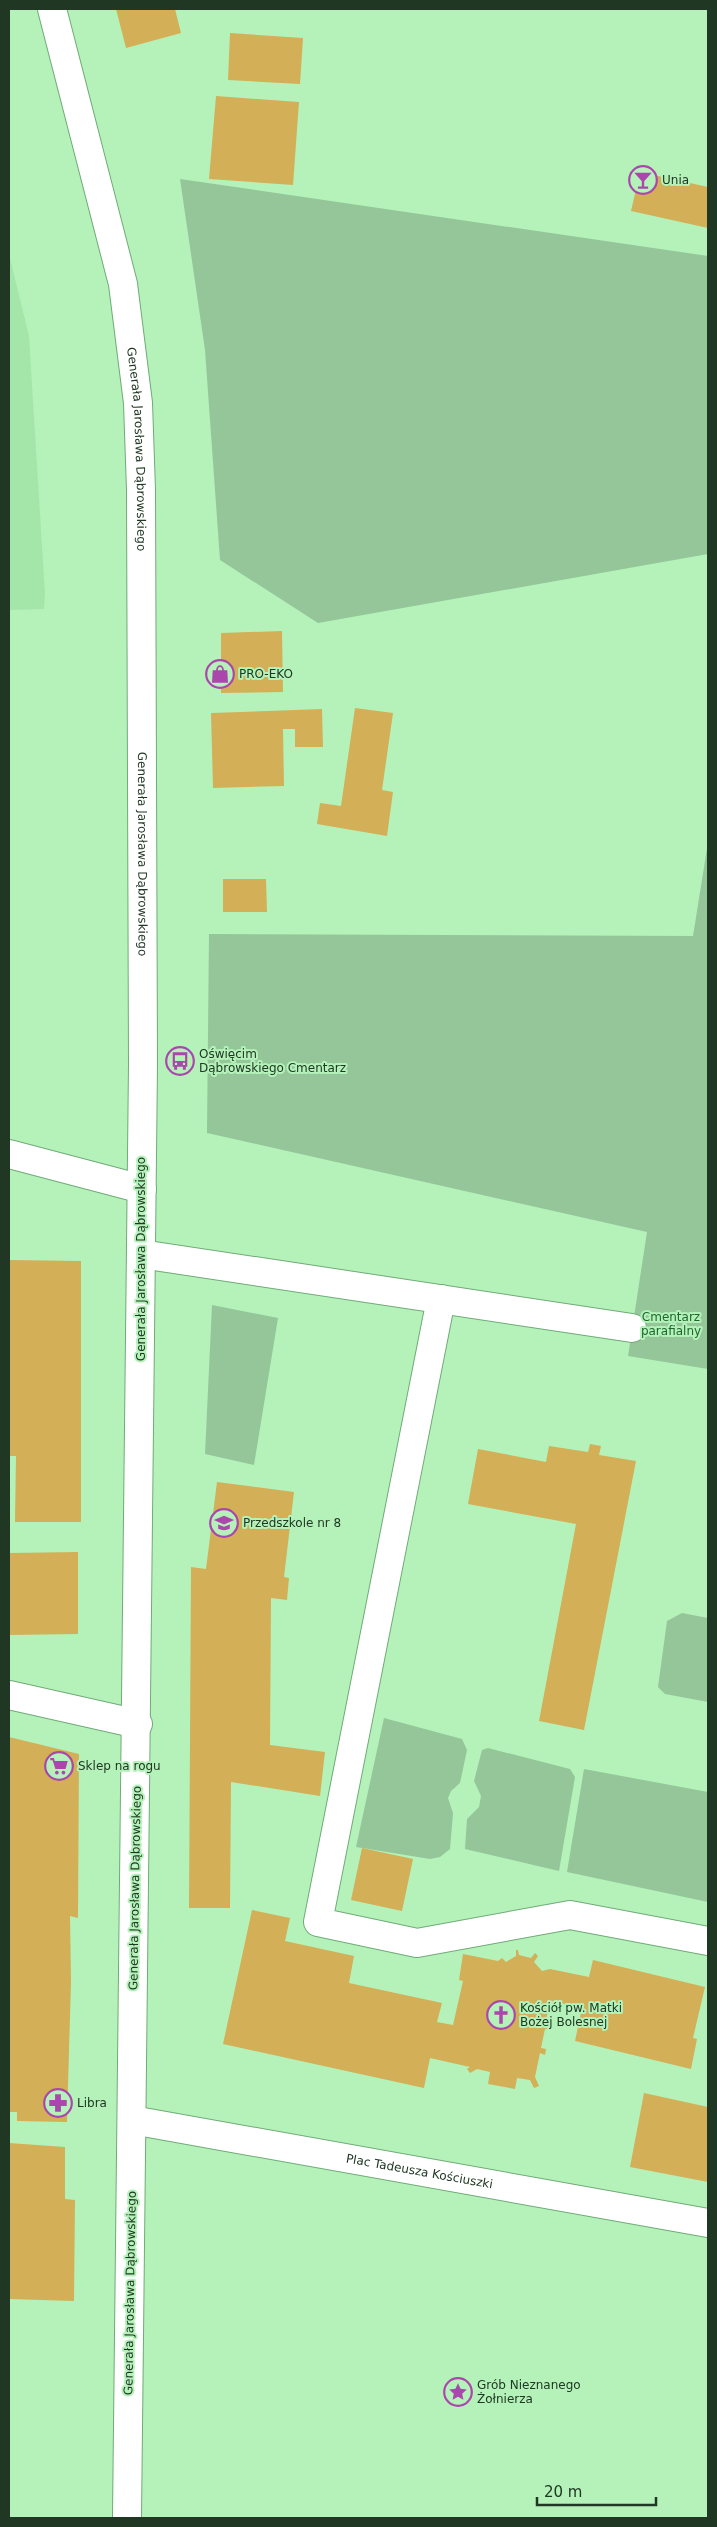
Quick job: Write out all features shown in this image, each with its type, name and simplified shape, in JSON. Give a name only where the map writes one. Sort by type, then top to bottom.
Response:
[{"type":"street","name":"Generała Jarosława Dąbrowskiego","points":[[52,9],[123,284],[138,403],[141,490],[142,1189],[138,1724],[127,2518]]},
{"type":"street","points":[[9,1154],[142,1189]]},
{"type":"street","points":[[141,1254],[632,1328]]},
{"type":"street","points":[[441,1299],[318,1922],[417,1943],[570,1915],[708,1940]]},
{"type":"street","points":[[9,1695],[90,1715],[138,1724]]},
{"type":"street","name":"Plac Tadeusza Kościuszki","points":[[132,2120],[708,2224]]},
{"type":"shaded area","points":[[9,254],[29,336],[45,594],[44,609],[9,610]]},
{"type":"green space","points":[[180,179],[708,256],[708,554],[318,623],[220,560],[205,350]]},
{"type":"green space","name":"Cmentarz parafialny","points":[[708,842],[708,1369],[628,1356],[647,1232],[207,1133],[209,934],[693,936]]},
{"type":"green space","points":[[212,1305],[278,1318],[254,1465],[205,1454]]},
{"type":"green space","points":[[682,1613],[708,1618],[708,1702],[665,1694],[658,1687],[667,1621]]},
{"type":"green space","points":[[384,1718],[462,1739],[467,1750],[460,1783],[451,1791],[448,1798],[453,1813],[450,1849],[440,1857],[430,1859],[356,1847]]},
{"type":"green space","points":[[488,1748],[570,1769],[575,1777],[559,1871],[465,1849],[467,1819],[479,1807],[481,1796],[474,1781],[482,1750]]},
{"type":"green space","points":[[584,1769],[708,1792],[708,1902],[567,1872]]},
{"type":"building","points":[[116,9],[175,9],[181,33],[126,48]]},
{"type":"building","points":[[230,33],[303,38],[300,84],[228,80]]},
{"type":"building","points":[[216,96],[299,102],[293,185],[209,179]]},
{"type":"building","points":[[640,172],[708,187],[708,228],[631,211]]},
{"type":"building","points":[[282,631],[283,692],[221,693],[221,633]]},
{"type":"building","points":[[355,708],[393,713],[382,790],[393,792],[387,836],[317,824],[320,803],[341,806]]},
{"type":"building","points":[[322,709],[323,747],[295,747],[295,729],[283,729],[284,786],[213,788],[211,713]]},
{"type":"building","points":[[223,879],[266,879],[267,912],[223,912]]},
{"type":"building","points":[[9,1260],[81,1261],[81,1522],[15,1522],[16,1456],[9,1456]]},
{"type":"building","points":[[590,1444],[601,1446],[599,1455],[636,1461],[584,1730],[539,1721],[576,1524],[468,1504],[478,1449],[546,1462],[549,1446],[588,1452]]},
{"type":"building","points":[[217,1482],[294,1492],[284,1577],[289,1578],[287,1600],[271,1598],[270,1745],[325,1752],[320,1796],[231,1782],[230,1908],[189,1908],[191,1567],[206,1569]]},
{"type":"building","points":[[78,1552],[78,1634],[9,1635],[9,1553]]},
{"type":"building","points":[[9,1737],[79,1754],[78,1918],[70,1916],[71,1981],[67,2122],[17,2121],[17,2112],[9,2112]]},
{"type":"building","points":[[362,1848],[413,1859],[402,1911],[351,1900]]},
{"type":"building","points":[[252,1910],[290,1918],[285,1941],[354,1956],[349,1983],[442,2003],[437,2022],[453,2025],[463,1981],[459,1980],[463,1954],[498,1961],[502,1958],[506,1962],[516,1956],[516,1950],[518,1950],[519,1955],[531,1958],[535,1953],[538,1956],[534,1962],[542,1971],[550,1969],[589,1977],[593,1960],[705,1987],[693,2038],[697,2039],[691,2069],[575,2041],[582,2008],[551,2001],[545,2023],[551,2024],[550,2030],[545,2029],[541,2048],[546,2049],[545,2055],[540,2053],[535,2077],[539,2086],[534,2088],[530,2080],[517,2078],[515,2089],[488,2084],[490,2072],[477,2069],[470,2073],[467,2069],[470,2067],[430,2058],[424,2088],[223,2044]]},
{"type":"building","points":[[644,2093],[708,2107],[708,2182],[630,2167]]},
{"type":"building","points":[[9,2143],[65,2147],[65,2199],[75,2200],[74,2301],[9,2299]]},
{"type":"place","name":"Unia","points":[[643,180]]},
{"type":"place","name":"PRO-EKO","points":[[220,674]]},
{"type":"place","name":"Oświęcim Dąbrowskiego Cmentarz","points":[[180,1061]]},
{"type":"place","name":"Przedszkole nr 8","points":[[224,1523]]},
{"type":"place","name":"Sklep na rogu","points":[[59,1766]]},
{"type":"place","name":"Kościół pw. Matki Bożej Bolesnej","points":[[501,2015]]},
{"type":"place","name":"Libra","points":[[58,2103]]},
{"type":"place","name":"Grób Nieznanego Żołnierza","points":[[458,2392]]}]
